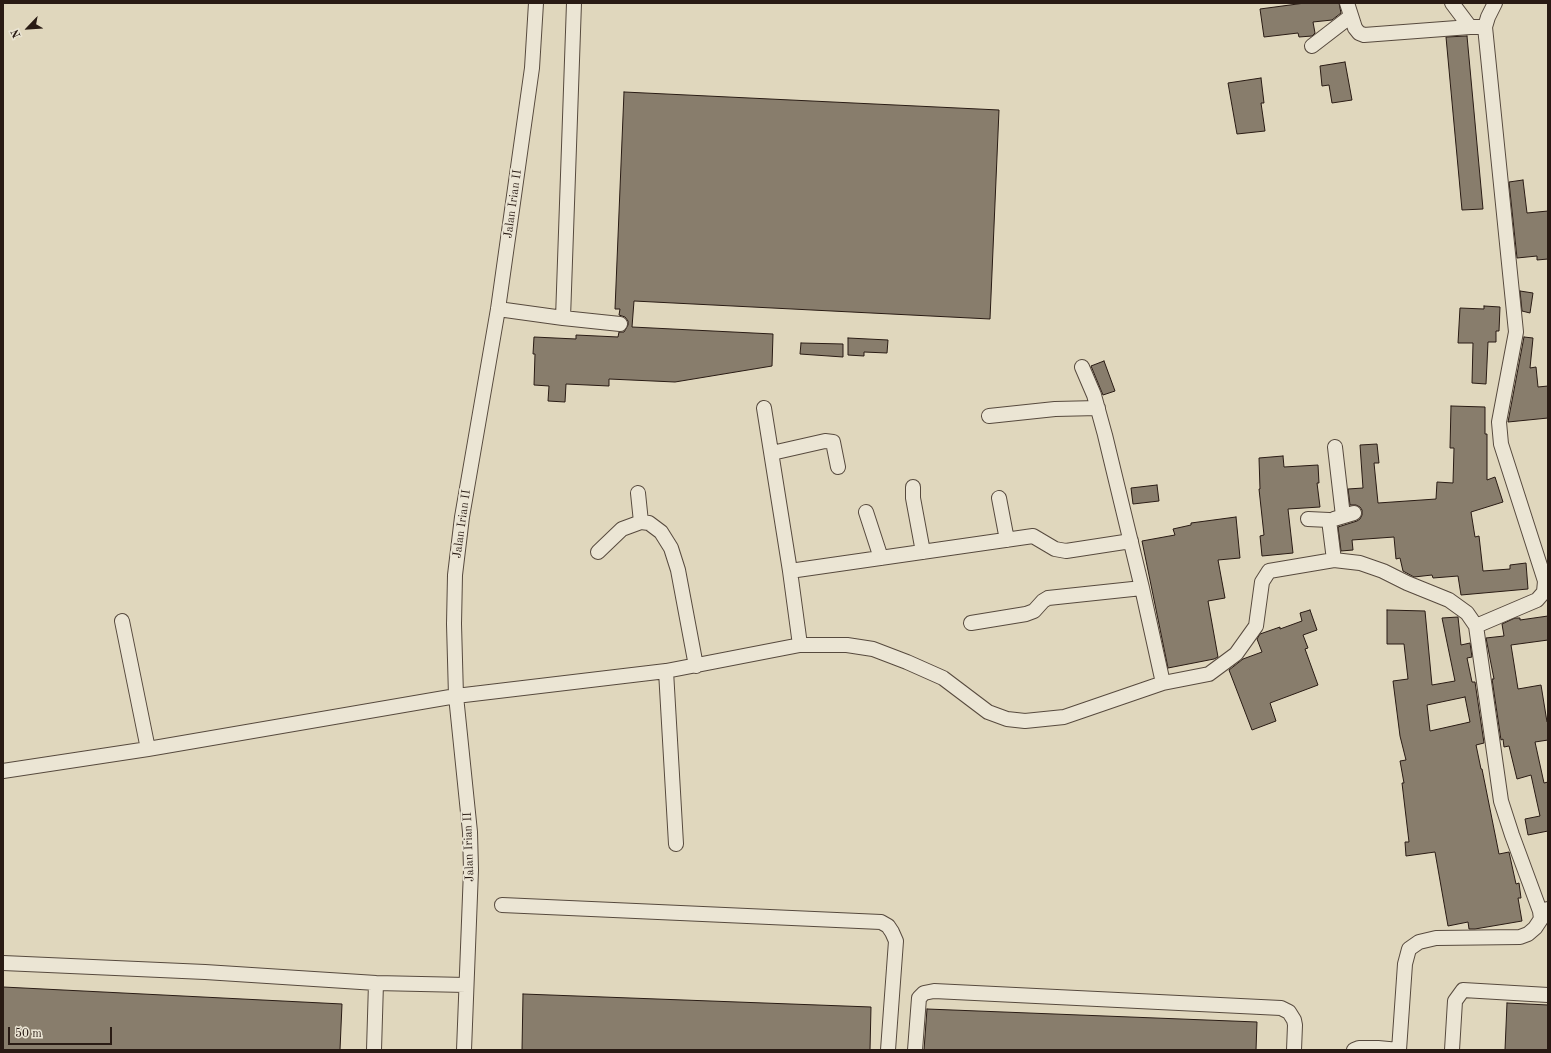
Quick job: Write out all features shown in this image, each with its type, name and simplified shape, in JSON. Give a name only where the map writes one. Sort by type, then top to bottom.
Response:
[{"type":"street","name":"Jalan Irian II","points":[[464,1050],[471,870],[470,832],[456,696],[454,624],[455,575],[462,517],[498,309],[532,68],[536,3]]},
{"type":"street","points":[[563,318],[574,3]]},
{"type":"street","points":[[1452,3],[1470,27]]},
{"type":"street","points":[[1476,626],[1537,600],[1544,592],[1545,581],[1501,444],[1499,422],[1516,332],[1485,27],[1495,3]]},
{"type":"street","points":[[1312,46],[1349,9],[1357,31],[1364,35],[1485,27]]},
{"type":"street","points":[[498,309],[620,324]]},
{"type":"street","points":[[1082,367],[1098,408],[1142,588],[1163,683]]},
{"type":"street","points":[[764,408],[790,571],[800,645]]},
{"type":"street","points":[[989,416],[1055,409],[1098,408]]},
{"type":"street","points":[[772,453],[825,441],[833,442],[838,467]]},
{"type":"street","points":[[1334,560],[1342,516],[1335,447]]},
{"type":"street","points":[[913,487],[923,552]]},
{"type":"street","points":[[638,493],[641,522]]},
{"type":"street","points":[[999,498],[1006,540]]},
{"type":"street","points":[[866,512],[881,558]]},
{"type":"street","points":[[1308,519],[1342,516]]},
{"type":"street","points":[[598,552],[622,529],[641,522],[649,523],[661,532],[671,548],[678,570],[696,666]]},
{"type":"street","points":[[790,571],[1033,536],[1055,549],[1066,551],[1131,542]]},
{"type":"street","points":[[3,771],[148,749],[456,696],[666,671],[800,645],[847,645],[873,650],[907,662],[942,678],[988,712],[1007,719],[1025,721],[1064,717],[1163,683],[1209,674],[1236,654],[1256,626],[1262,582],[1268,571],[1334,560],[1360,563],[1383,571],[1407,583],[1449,600],[1467,613],[1476,626],[1502,802],[1512,835],[1544,910],[1541,920],[1535,928],[1528,934],[1520,937],[1436,938],[1419,942],[1409,949],[1404,964],[1399,1050],[1378,1048],[1359,1048],[1354,1050]]},
{"type":"street","points":[[971,623],[1026,614],[1034,611],[1043,601],[1048,598],[1142,588]]},
{"type":"street","points":[[122,621],[148,749]]},
{"type":"street","points":[[666,671],[676,844]]},
{"type":"street","points":[[502,905],[881,922],[888,926],[896,941],[888,1050]]},
{"type":"street","points":[[3,963],[212,972],[376,982],[466,985]]},
{"type":"street","points":[[374,1050],[376,982]]},
{"type":"street","points":[[1452,1050],[1455,1001],[1463,990],[1548,994]]},
{"type":"street","points":[[915,1050],[919,998],[924,993],[934,991],[1281,1008],[1289,1012],[1294,1020],[1294,1050]]},
{"type":"building","points":[[1305,3],[1339,3],[1341,13],[1332,20],[1313,22],[1315,33],[1312,36],[1299,37],[1298,33],[1264,37],[1260,9]]},
{"type":"building","points":[[1467,36],[1483,209],[1462,210],[1446,37]]},
{"type":"building","points":[[1345,62],[1352,100],[1332,103],[1329,85],[1322,86],[1320,66]]},
{"type":"building","points":[[1261,78],[1264,103],[1261,103],[1265,131],[1237,134],[1228,83]]},
{"type":"building","points":[[624,92],[999,110],[990,319],[634,301],[632,327],[773,334],[772,366],[675,382],[609,379],[609,386],[566,384],[565,402],[548,401],[549,386],[534,385],[534,337],[576,339],[576,335],[618,337],[619,332],[624,332],[628,325],[628,321],[625,317],[619,315],[620,309],[615,309]]},
{"type":"building","points":[[1523,180],[1527,213],[1548,211],[1548,259],[1537,260],[1537,256],[1517,258],[1509,182]]},
{"type":"building","points":[[1520,291],[1533,293],[1530,313],[1522,311]]},
{"type":"building","points":[[1484,306],[1500,307],[1499,331],[1496,331],[1496,342],[1488,342],[1486,384],[1472,383],[1473,343],[1458,343],[1460,308],[1484,309]]},
{"type":"building","points":[[1524,337],[1533,338],[1530,368],[1536,367],[1538,387],[1548,386],[1548,418],[1508,422]]},
{"type":"building","points":[[848,338],[888,340],[887,353],[864,352],[864,356],[848,355]]},
{"type":"building","points":[[801,343],[843,344],[843,357],[800,354]]},
{"type":"building","points":[[1104,361],[1115,391],[1103,395],[1091,366]]},
{"type":"building","points":[[1451,406],[1485,407],[1485,434],[1487,434],[1487,480],[1495,477],[1503,502],[1471,512],[1475,537],[1479,536],[1483,571],[1510,569],[1510,565],[1526,563],[1528,589],[1461,595],[1458,576],[1433,578],[1432,575],[1414,577],[1403,571],[1400,558],[1396,559],[1394,537],[1352,540],[1353,550],[1341,551],[1338,527],[1357,521],[1362,515],[1362,510],[1360,507],[1350,505],[1348,489],[1363,488],[1360,445],[1377,444],[1379,463],[1374,463],[1378,503],[1436,499],[1437,482],[1453,483],[1454,448],[1450,448]]},
{"type":"building","points":[[1283,456],[1284,467],[1318,465],[1319,483],[1317,483],[1320,507],[1288,509],[1293,553],[1262,556],[1260,536],[1264,535],[1259,489],[1259,458]]},
{"type":"building","points":[[1157,485],[1159,501],[1133,504],[1131,488]]},
{"type":"building","points":[[1236,517],[1240,558],[1218,560],[1225,598],[1208,601],[1218,657],[1168,668],[1142,541],[1175,535],[1173,529],[1191,525],[1191,523]]},
{"type":"building","points":[[1310,610],[1317,630],[1303,635],[1308,648],[1305,649],[1318,685],[1270,703],[1276,721],[1252,730],[1229,670],[1243,659],[1262,652],[1257,639],[1260,634],[1302,621],[1300,613]]},
{"type":"building","points":[[1387,610],[1425,611],[1432,685],[1455,681],[1442,618],[1458,617],[1461,645],[1470,643],[1472,657],[1467,658],[1472,682],[1475,682],[1484,743],[1476,745],[1481,769],[1499,854],[1509,852],[1516,884],[1519,883],[1521,898],[1518,898],[1522,921],[1475,929],[1469,929],[1468,922],[1448,926],[1435,852],[1406,856],[1405,842],[1409,842],[1402,783],[1404,783],[1400,761],[1406,760],[1400,736],[1393,681],[1408,679],[1404,644],[1387,644]],"holes":[[[1465,697],[1470,722],[1430,731],[1427,705]]]},
{"type":"building","points":[[1548,616],[1548,640],[1511,645],[1518,689],[1541,685],[1547,722],[1548,721],[1548,740],[1535,742],[1544,783],[1548,782],[1548,831],[1528,835],[1525,819],[1540,816],[1531,775],[1517,779],[1509,746],[1504,747],[1503,739],[1501,740],[1492,679],[1494,679],[1486,638],[1504,636],[1502,624],[1515,618],[1520,618],[1520,620]]},
{"type":"building","points":[[3,987],[342,1004],[340,1050],[3,1050]]},
{"type":"building","points":[[523,994],[871,1007],[870,1050],[522,1050]]},
{"type":"building","points":[[1507,1003],[1548,1005],[1548,1050],[1505,1050]]},
{"type":"building","points":[[927,1009],[1257,1022],[1256,1050],[924,1050]]}]
